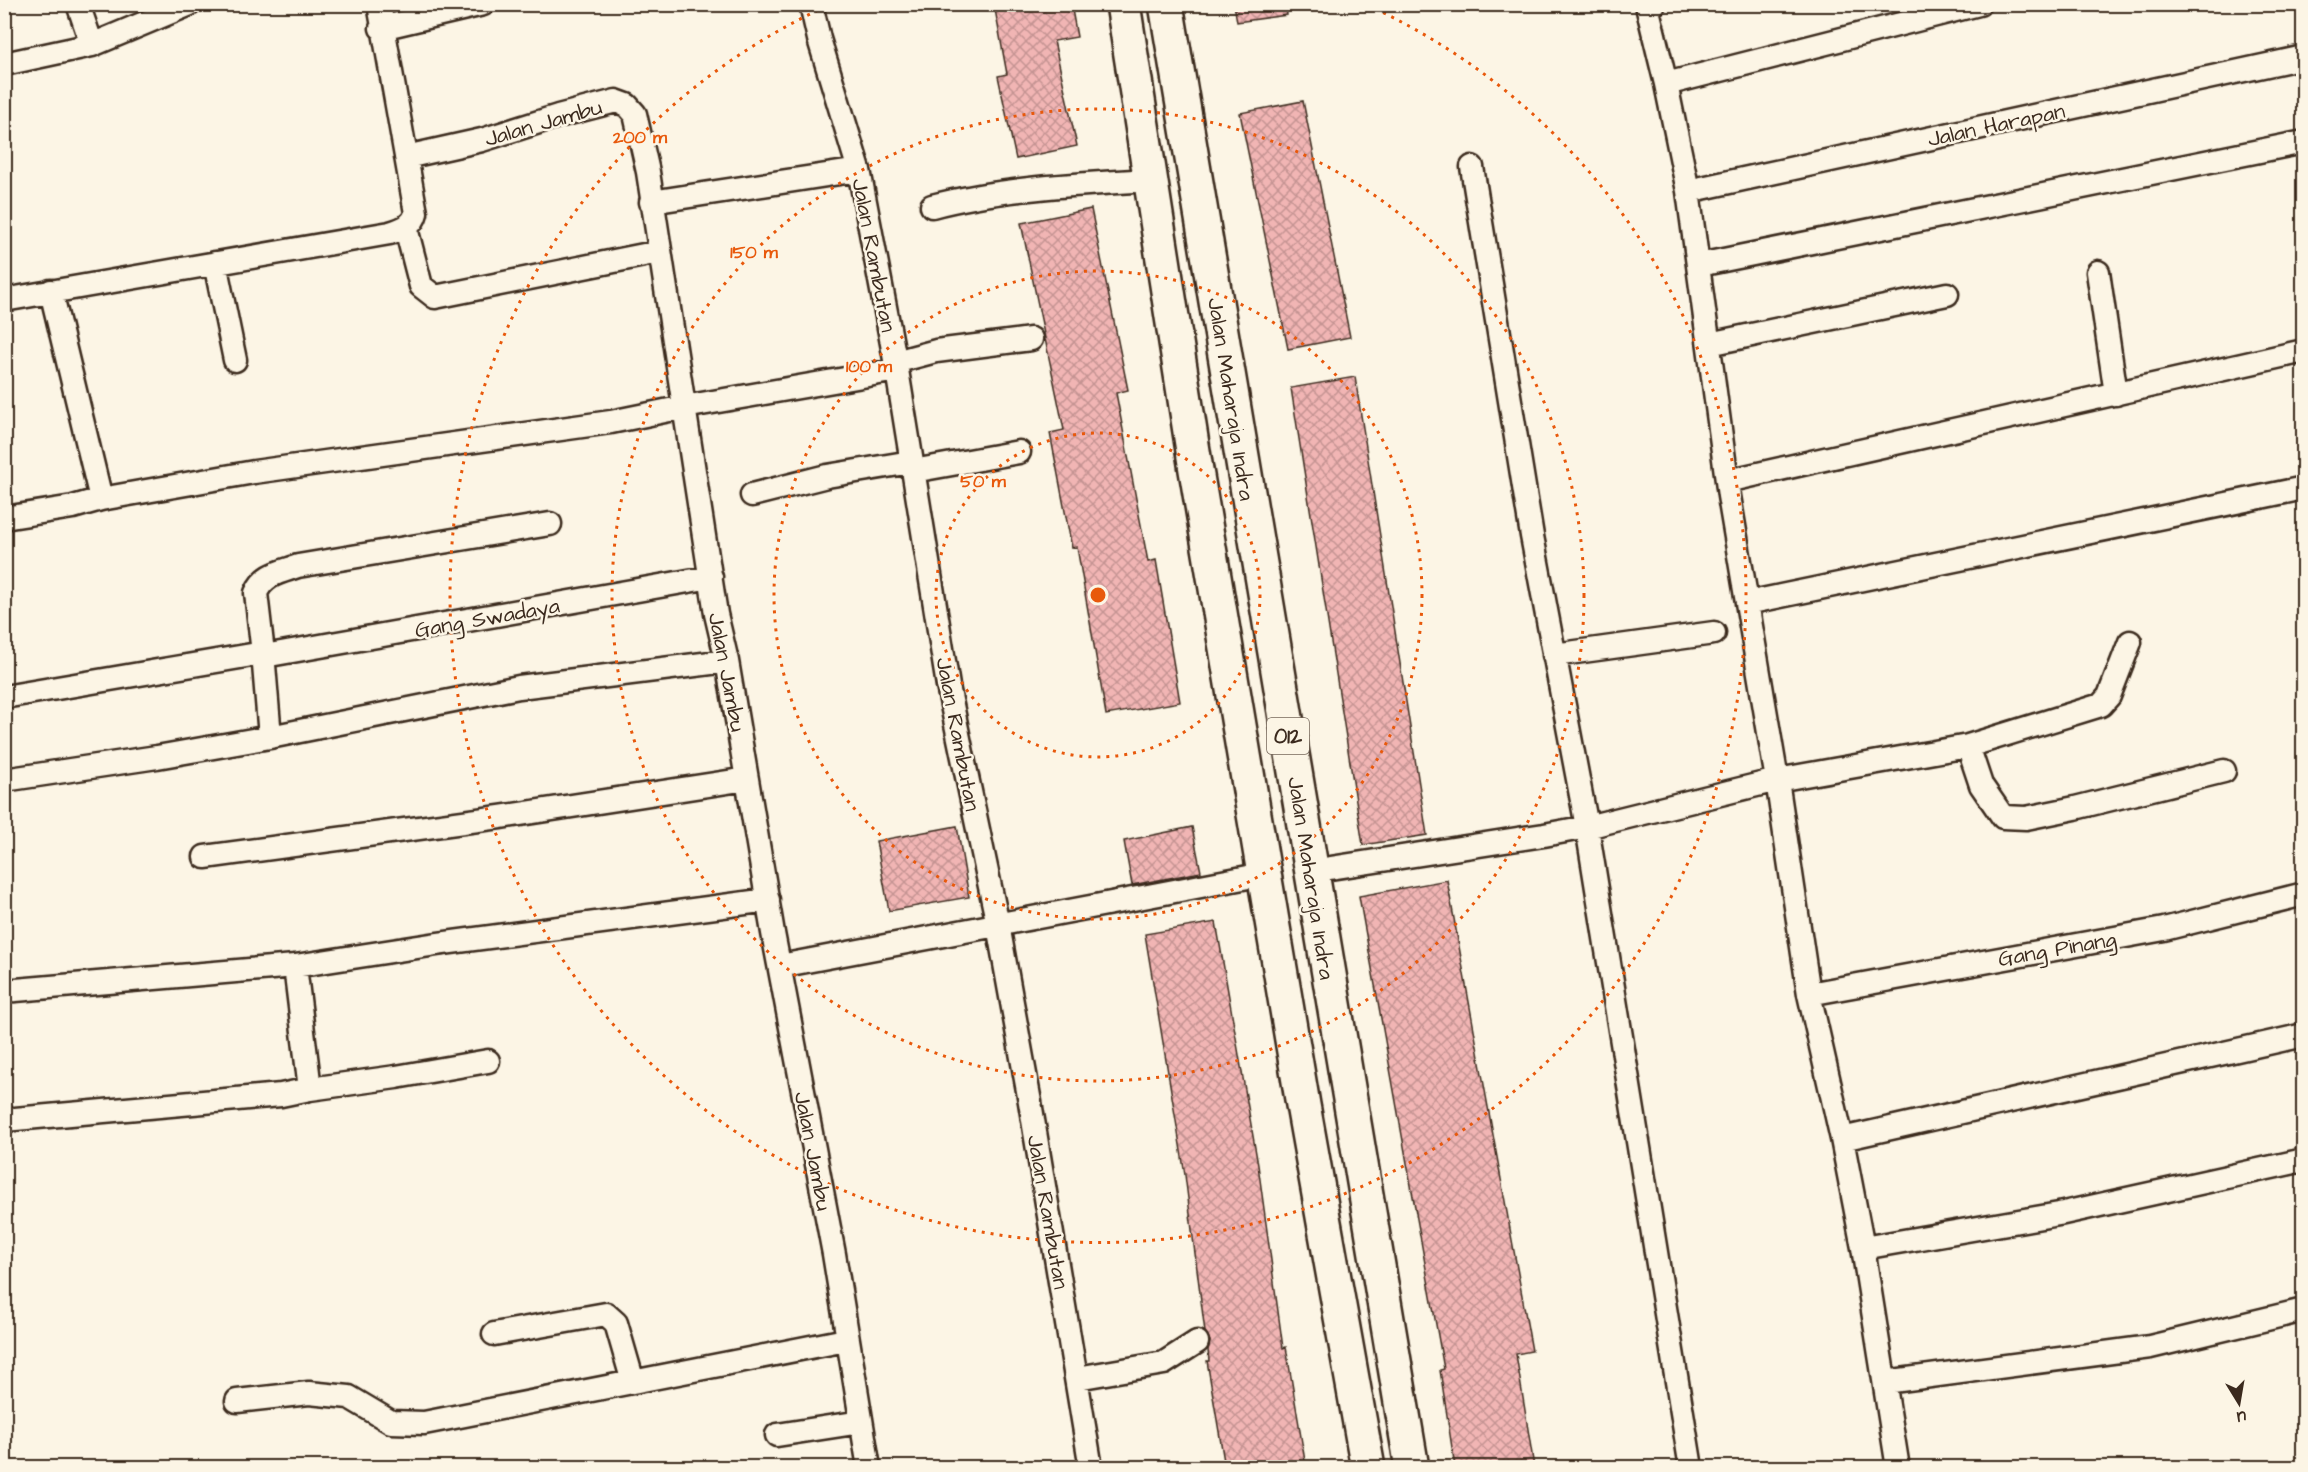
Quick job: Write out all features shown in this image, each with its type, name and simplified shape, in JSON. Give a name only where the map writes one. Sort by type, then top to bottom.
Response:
[{"type":"highway","name":"Jalan Maharaja Indra","points":[[1123,4],[1152,180],[1163,266],[1264,874],[1368,1467]]},
{"type":"highway","name":"Jalan Maharaja Indra","points":[[1166,4],[1412,1467]]},
{"type":"highway","points":[[1163,266],[1209,259]]},
{"type":"street","points":[[78,4],[92,45]]},
{"type":"street","points":[[4,64],[92,45],[190,4]]},
{"type":"street","points":[[4,300],[390,233],[406,228],[415,220],[417,213],[381,28],[379,4]]},
{"type":"street","points":[[381,28],[483,4]]},
{"type":"street","name":"Jalan Rambutan","points":[[811,4],[819,39],[859,170],[896,366],[948,686],[998,925],[1091,1467]]},
{"type":"street","points":[[1654,4],[1648,10],[1688,191],[1727,481],[1809,994],[1842,1139],[1863,1248],[1899,1467]]},
{"type":"street","points":[[1666,84],[1979,4]]},
{"type":"street","name":"Jalan Harapan","points":[[1688,191],[2304,57]]},
{"type":"street","name":"Jalan Jambu","points":[[406,157],[482,140],[558,116],[616,101],[627,105],[635,114],[648,172],[711,577],[834,1254],[846,1340],[869,1467]]},
{"type":"street","points":[[1699,265],[2304,142]]},
{"type":"street","points":[[1472,167],[1530,524],[1587,827],[1691,1467]]},
{"type":"street","points":[[651,202],[859,170]]},
{"type":"street","points":[[932,206],[959,199],[1089,183],[1152,180]]},
{"type":"street","points":[[406,228],[421,286],[435,297],[659,252]]},
{"type":"street","points":[[215,263],[235,360]]},
{"type":"street","points":[[2098,272],[2116,394]]},
{"type":"street","points":[[51,291],[101,500]]},
{"type":"street","points":[[1709,344],[1947,294]]},
{"type":"street","points":[[4,518],[74,507],[254,472],[611,422],[896,366],[936,351],[1031,339]]},
{"type":"street","points":[[1727,481],[2304,351]]},
{"type":"street","points":[[752,495],[827,476],[1019,452]]},
{"type":"street","points":[[1747,603],[2304,488]]},
{"type":"street","points":[[270,737],[264,654],[255,593],[259,584],[268,576],[298,566],[550,524]]},
{"type":"street","name":"Gang Swadaya","points":[[4,697],[711,577]]},
{"type":"street","points":[[1554,655],[1714,633]]},
{"type":"street","points":[[1311,871],[1544,836],[1776,780],[1968,746],[2102,705],[2109,696],[2130,642]]},
{"type":"street","points":[[4,780],[270,737],[519,687],[727,661]]},
{"type":"street","points":[[1968,746],[1982,785],[2003,817],[2026,818],[2075,808],[2224,771]]},
{"type":"street","points":[[206,857],[500,817],[747,779]]},
{"type":"street","points":[[780,966],[1264,874]]},
{"type":"street","name":"Gang Pinang","points":[[1809,994],[2164,929],[2304,894]]},
{"type":"street","points":[[4,991],[295,966],[768,900]]},
{"type":"street","points":[[295,966],[310,1089]]},
{"type":"street","points":[[1842,1139],[2304,1035]]},
{"type":"street","points":[[4,1120],[281,1095],[488,1061]]},
{"type":"street","points":[[1863,1248],[2059,1214],[2304,1160]]},
{"type":"street","points":[[1885,1382],[2150,1347],[2304,1311]]},
{"type":"street","points":[[494,1334],[606,1314],[616,1323],[633,1382]]},
{"type":"street","points":[[237,1401],[309,1393],[349,1397],[391,1422],[424,1423],[846,1340]]},
{"type":"street","points":[[1077,1378],[1164,1363],[1197,1342]]},
{"type":"street","points":[[777,1436],[861,1422]]},
{"type":"building","points":[[994,4],[1071,4],[1077,37],[1054,41],[1077,146],[1016,159],[998,76],[1007,74]]},
{"type":"building","points":[[1234,4],[1286,4],[1287,15],[1237,22]]},
{"type":"building","points":[[1303,101],[1350,337],[1288,349],[1240,113]]},
{"type":"building","points":[[1091,209],[1128,390],[1116,393],[1148,562],[1156,560],[1180,702],[1106,715],[1077,547],[1072,548],[1050,433],[1064,430],[1021,223]]},
{"type":"building","points":[[1355,377],[1427,835],[1363,845],[1291,388]]},
{"type":"building","points":[[957,826],[969,897],[889,911],[876,841]]},
{"type":"building","points":[[1192,827],[1201,872],[1132,885],[1124,841]]},
{"type":"building","points":[[1447,880],[1532,1351],[1516,1354],[1534,1467],[1455,1467],[1440,1370],[1444,1369],[1359,896]]},
{"type":"building","points":[[1216,922],[1258,1165],[1283,1348],[1286,1347],[1306,1467],[1225,1467],[1207,1361],[1209,1361],[1210,1341],[1205,1332],[1185,1175],[1145,934]]}]
